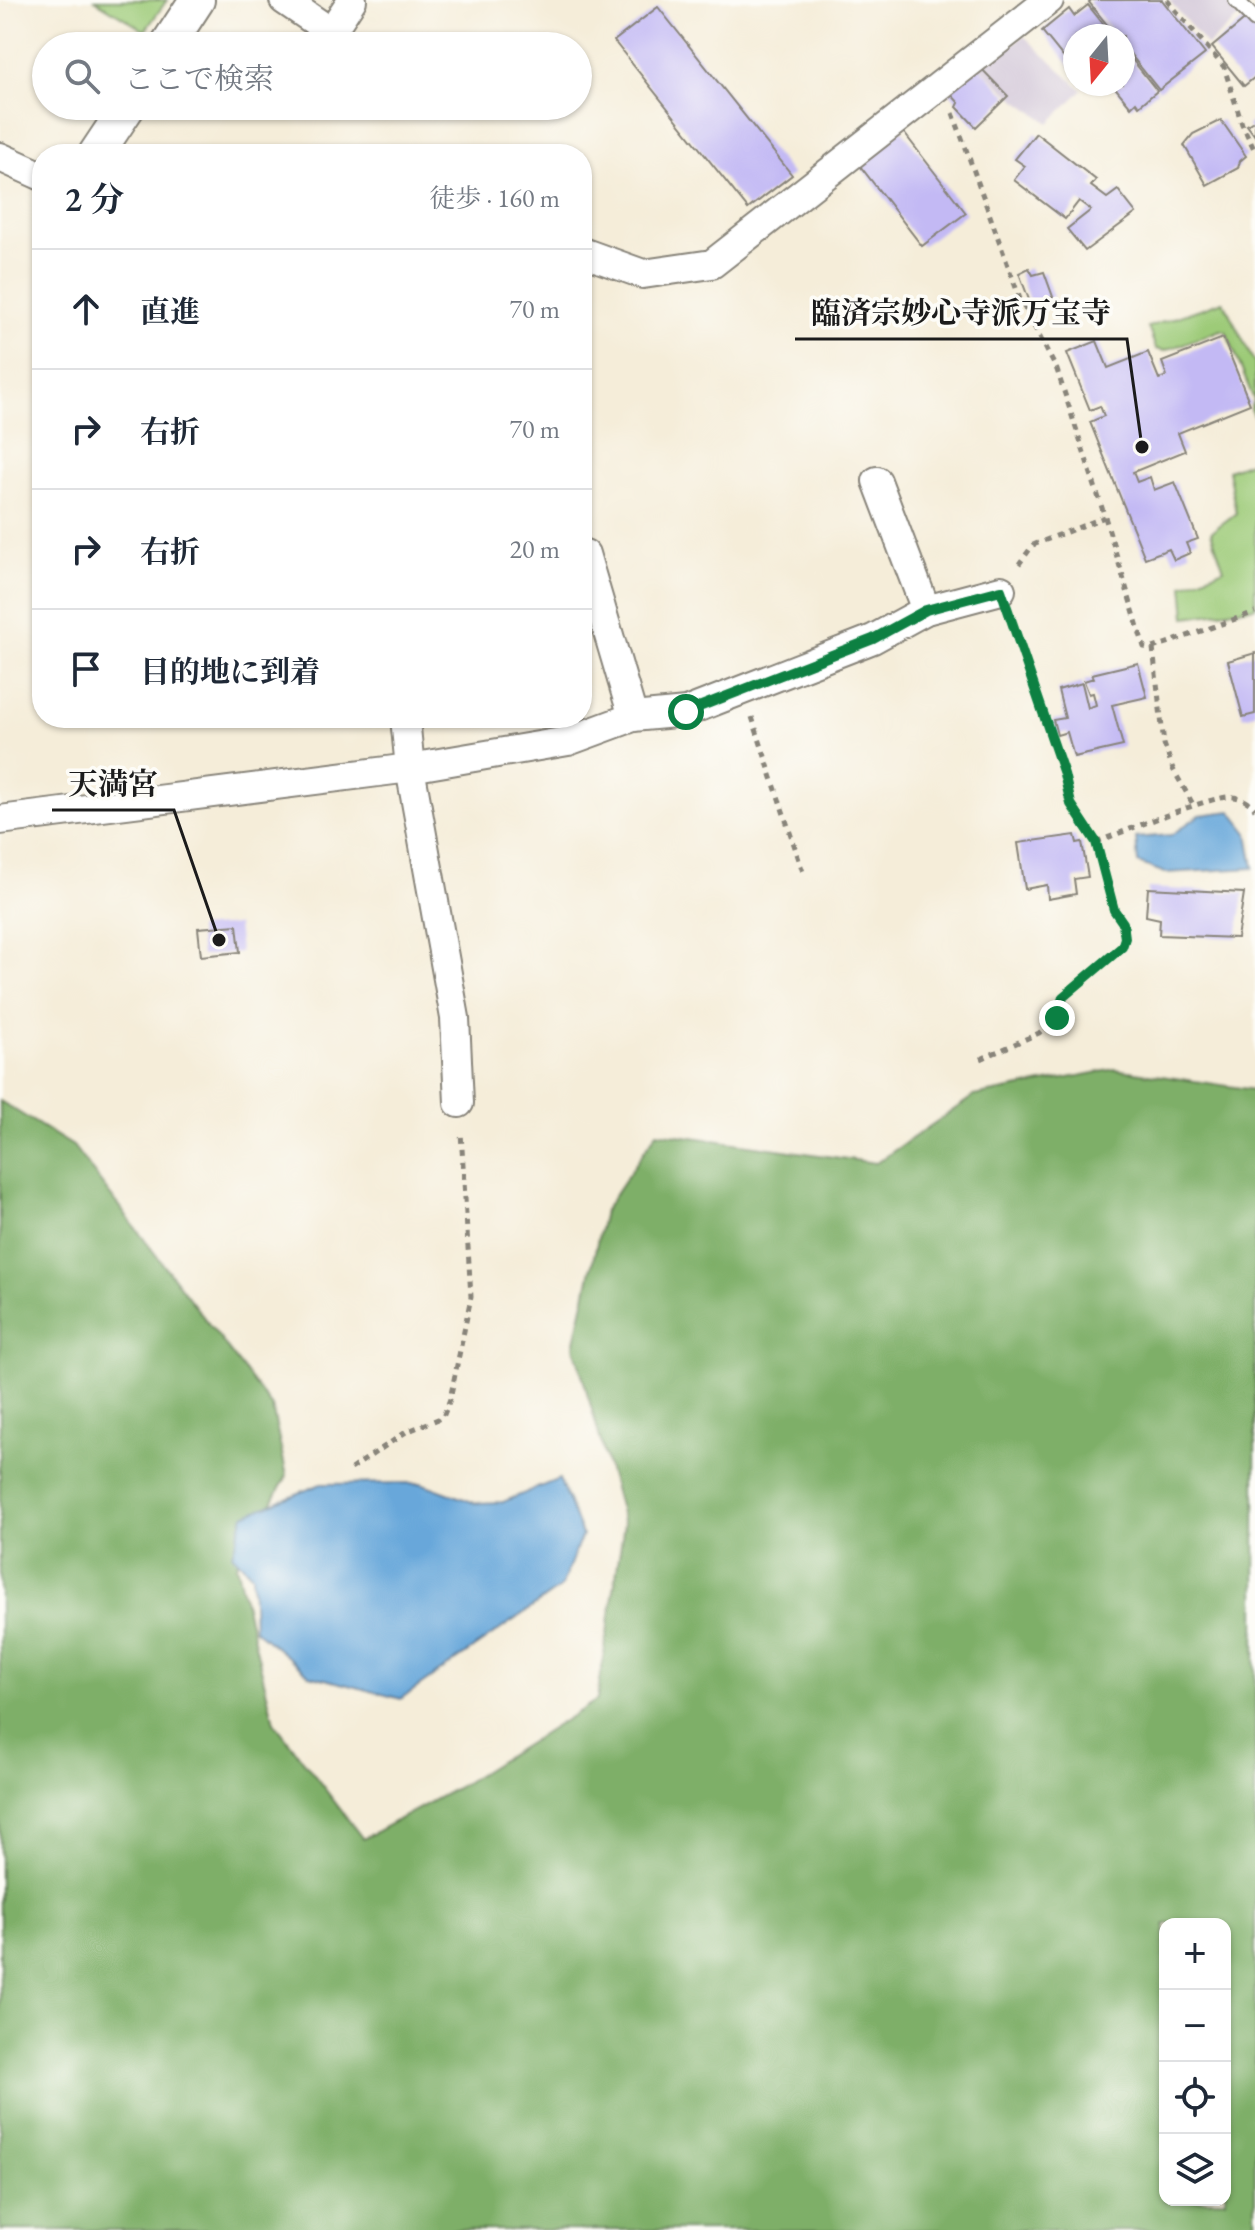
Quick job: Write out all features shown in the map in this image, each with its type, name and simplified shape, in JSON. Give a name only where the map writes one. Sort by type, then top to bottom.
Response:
[{"type":"street","points":[[176,32],[197,0]]},
{"type":"street","points":[[284,0],[332,32]]},
{"type":"street","points":[[344,32],[352,0]]},
{"type":"street","points":[[592,256],[643,274],[712,264],[1049,0]]},
{"type":"street","points":[[103,144],[119,120]]},
{"type":"street","points":[[0,157],[32,171]]},
{"type":"street","points":[[877,481],[926,610]]},
{"type":"street","points":[[592,578],[633,717]]},
{"type":"street","points":[[0,820],[410,768],[568,741],[633,717],[686,712],[873,639],[926,610],[1001,590]]},
{"type":"street","points":[[406,728],[410,768],[455,1018],[459,1103]]},
{"type":"lane","points":[[1236,0],[1255,20]]},
{"type":"path","points":[[1167,0],[1224,67],[1242,124],[1255,151]]},
{"type":"path","points":[[942,81],[1020,299],[1057,370],[1144,647],[1153,648],[1255,612]]},
{"type":"path","points":[[981,1059],[1039,1033],[1057,1018],[1063,997],[1122,947],[1125,938],[1125,929],[1114,910],[1096,842],[1071,804],[1064,774],[1001,590],[1033,545],[1105,517]]},
{"type":"path","points":[[1153,648],[1164,744],[1173,769],[1194,806]]},
{"type":"path","points":[[743,689],[804,875]]},
{"type":"path","points":[[1096,842],[1194,806],[1232,796],[1252,804],[1255,809]]},
{"type":"path","points":[[351,1469],[406,1432],[443,1417],[450,1399],[471,1297],[459,1103]]},
{"type":"shaded area","points":[[1169,0],[1233,0],[1244,13],[1207,46]]},
{"type":"shaded area","points":[[1024,36],[1063,72],[1063,96],[1076,96],[1049,123],[1013,97],[980,67]]},
{"type":"green space","points":[[95,0],[167,0],[145,31]]},
{"type":"green space","points":[[1223,301],[1255,364],[1255,419],[1250,409],[1254,400],[1226,331],[1221,330],[1164,351],[1156,349],[1148,327]]},
{"type":"green space","points":[[1255,460],[1255,607],[1186,617],[1183,585],[1224,569],[1211,532],[1236,513],[1228,470]]},
{"type":"green space","points":[[1115,1069],[1255,1090],[1255,2230],[0,2230],[0,1101],[73,1146],[272,1407],[287,1476],[236,1565],[274,1722],[363,1839],[458,1787],[597,1700],[624,1524],[574,1346],[604,1211],[657,1132],[876,1163],[974,1096]]},
{"type":"water","points":[[1231,811],[1248,833],[1254,868],[1165,873],[1138,863],[1136,838],[1171,835],[1200,815]]},
{"type":"water","points":[[559,1479],[582,1535],[561,1587],[401,1699],[310,1675],[254,1629],[252,1575],[232,1554],[244,1515],[321,1484],[421,1483],[475,1503],[503,1502]]},
{"type":"building","points":[[1162,0],[1205,54],[1159,90],[1135,60],[1135,24],[1106,24],[1089,2]]},
{"type":"building","points":[[1088,5],[1103,24],[1063,24],[1063,57],[1042,31],[1069,9],[1074,16]]},
{"type":"building","points":[[658,7],[792,175],[748,209],[614,41]]},
{"type":"building","points":[[1248,17],[1255,26],[1255,77],[1244,86],[1212,47]]},
{"type":"building","points":[[975,62],[1008,96],[976,127],[957,107],[959,103],[949,92]]},
{"type":"building","points":[[1135,63],[1157,91],[1139,106],[1136,102],[1131,107],[1122,96],[1135,96]]},
{"type":"building","points":[[1221,120],[1246,156],[1238,168],[1207,185],[1184,145],[1193,134]]},
{"type":"building","points":[[1255,120],[1255,136],[1247,125]]},
{"type":"building","points":[[901,129],[966,213],[922,246],[857,162]]},
{"type":"building","points":[[1036,133],[1096,180],[1091,186],[1107,198],[1118,190],[1136,213],[1085,251],[1067,229],[1091,210],[1079,201],[1065,219],[1014,180],[1025,166],[1015,159]]},
{"type":"building","points":[[1029,268],[1033,275],[1044,272],[1053,297],[1031,305],[1019,273]]},
{"type":"building","points":[[1223,338],[1250,404],[1178,433],[1185,451],[1133,472],[1137,482],[1150,477],[1154,490],[1175,482],[1198,539],[1186,543],[1190,553],[1174,560],[1169,549],[1145,558],[1090,422],[1104,416],[1100,406],[1090,410],[1067,353],[1097,341],[1108,368],[1148,352],[1159,379],[1167,376],[1162,362]]},
{"type":"building","points":[[1255,653],[1255,714],[1243,717],[1228,661]]},
{"type":"building","points":[[1138,663],[1147,697],[1112,705],[1123,746],[1074,757],[1067,732],[1057,735],[1053,720],[1065,718],[1058,690],[1082,683],[1088,708],[1096,705],[1093,693],[1089,694],[1084,681],[1094,678],[1092,674]]},
{"type":"building","points":[[1075,835],[1077,843],[1082,842],[1088,877],[1074,879],[1076,894],[1048,899],[1047,885],[1025,889],[1018,843]]},
{"type":"building","points":[[1148,888],[1244,893],[1237,938],[1159,935],[1160,919],[1146,916]]},
{"type":"building","points":[[237,925],[240,952],[201,956],[198,928]]},
{"type":"place","name":"臨済宗妙心寺派万宝寺","points":[[1142,447]]},
{"type":"place","name":"天満宮","points":[[219,940]]},
{"type":"route","points":[[686,712],[873,639],[926,610],[1001,590],[1064,774],[1071,804],[1096,842],[1114,910],[1125,929],[1122,947],[1084,976],[1063,997],[1057,1018]]}]
